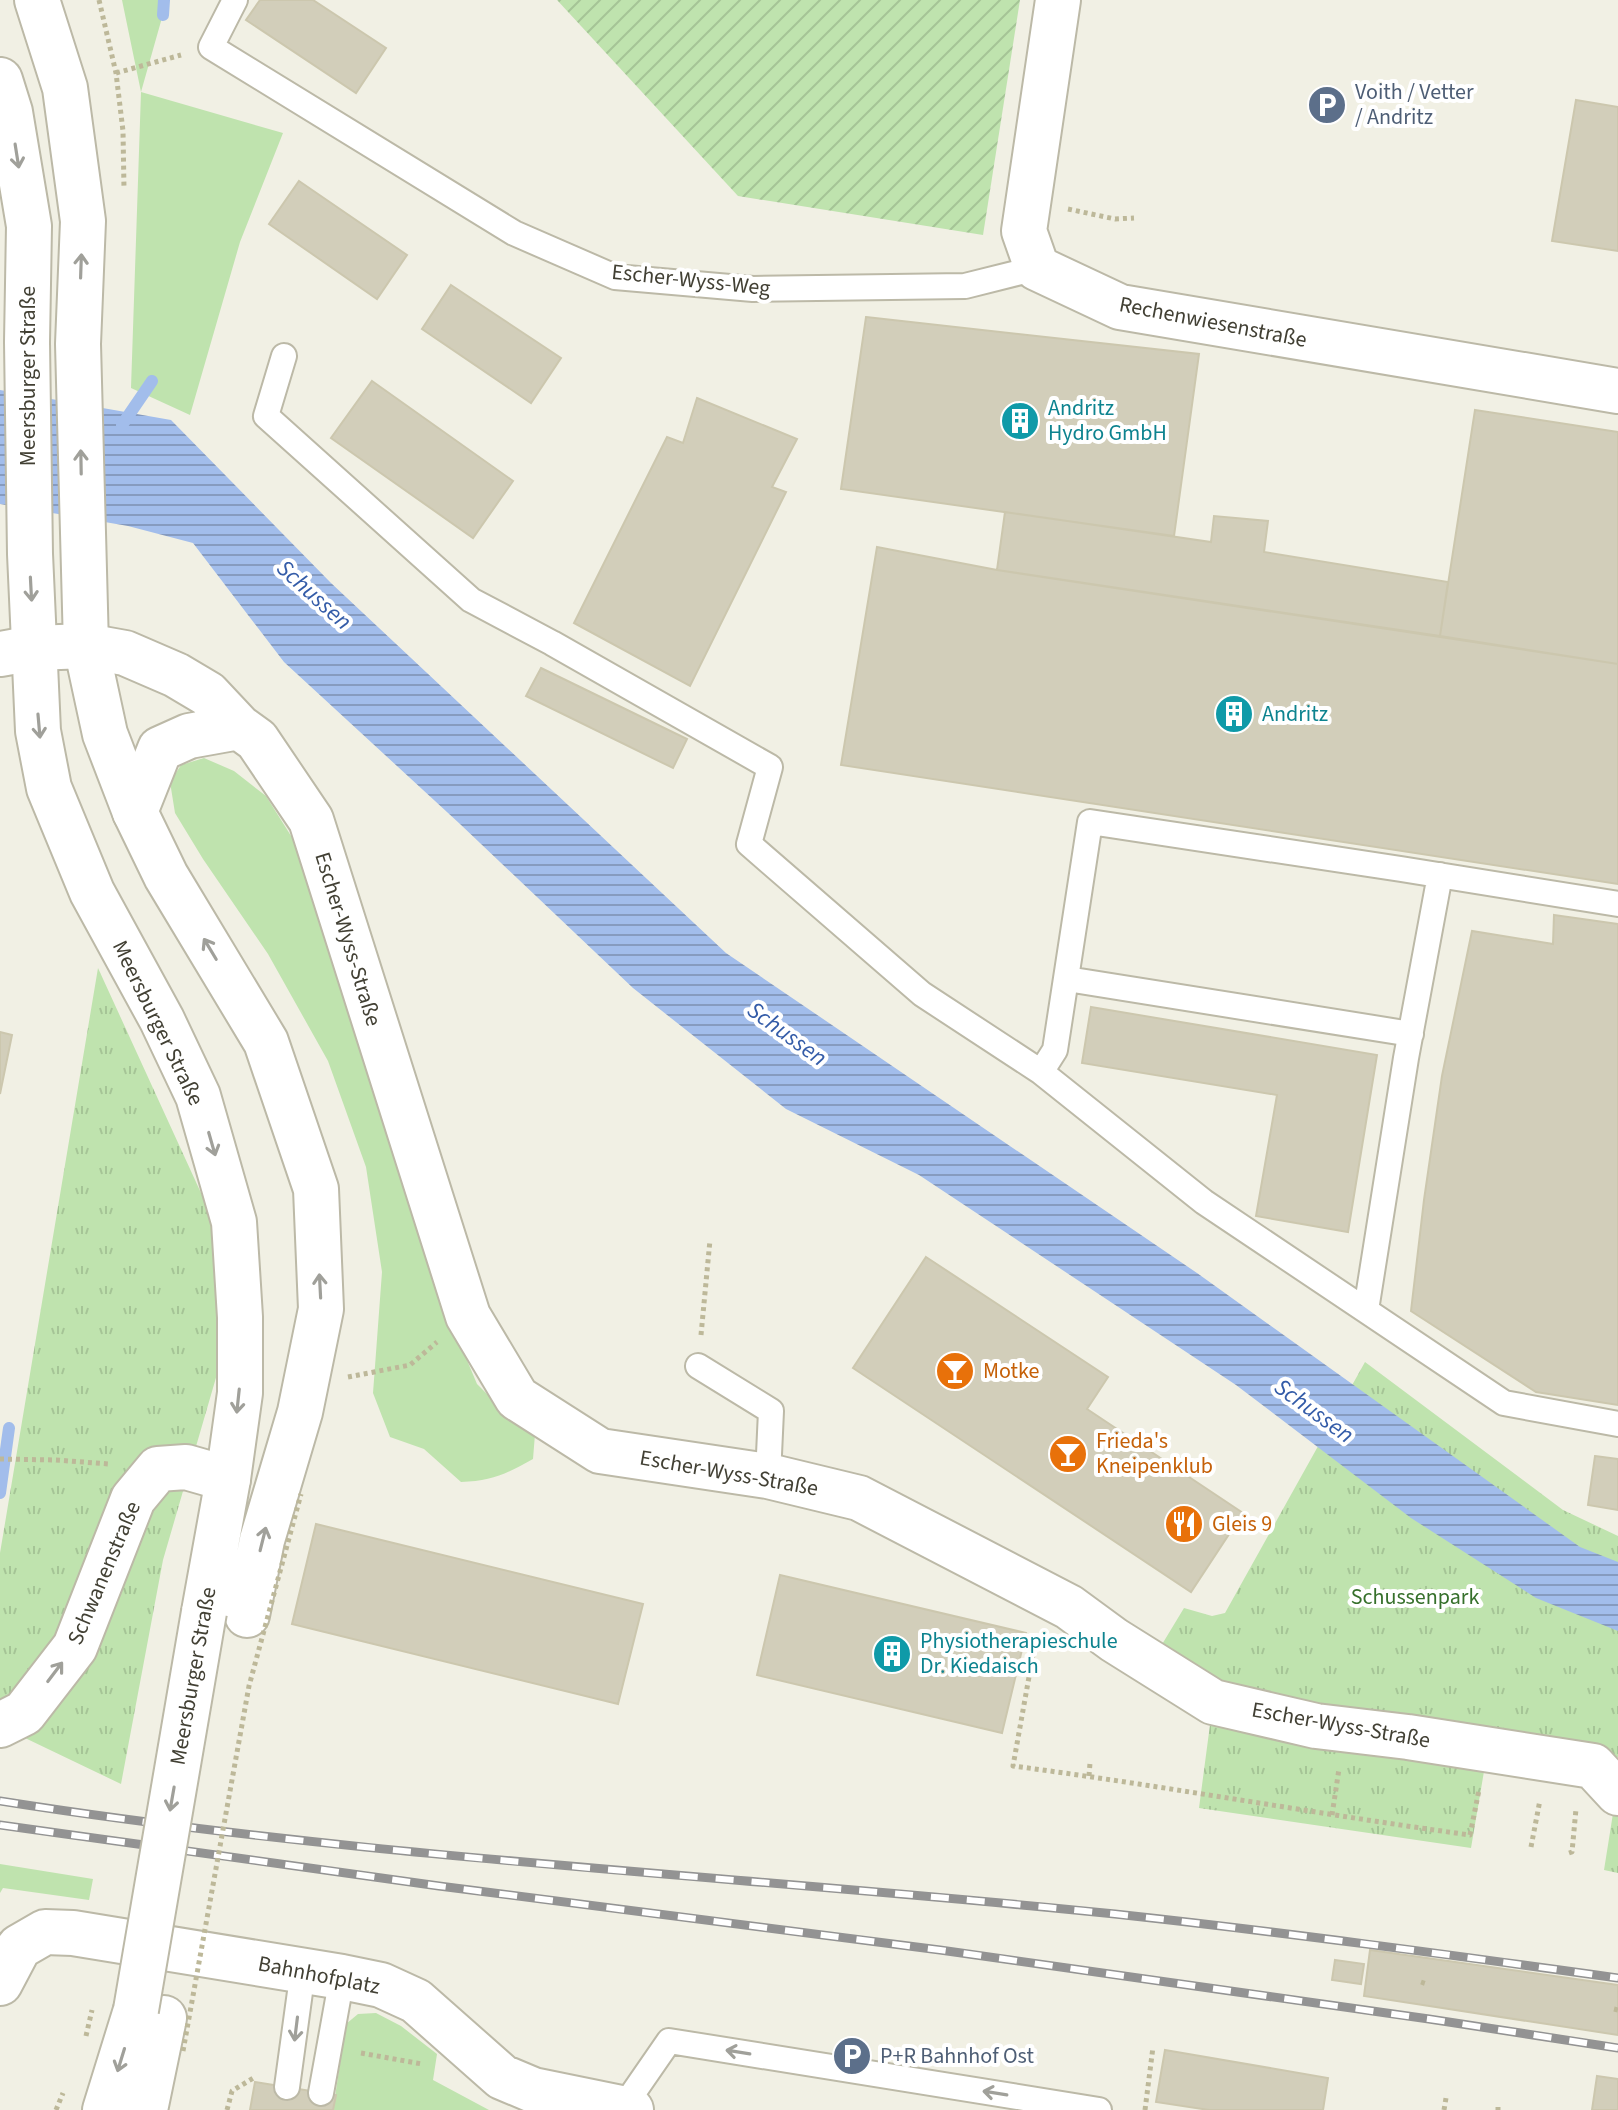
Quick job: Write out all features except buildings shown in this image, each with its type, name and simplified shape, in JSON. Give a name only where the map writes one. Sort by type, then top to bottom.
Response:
[{"type":"street","name":"Meersburger Straße","points":[[37,0],[65,88],[83,221],[78,344],[86,646],[105,734],[135,812],[166,876],[266,1042],[316,1189],[321,1309],[300,1412],[262,1540],[247,1615]]},
{"type":"street","points":[[1037,268],[1024,231],[1058,0]]},
{"type":"street","name":"Meersburger Straße","points":[[0,80],[10,112],[29,226],[29,531],[17,651],[49,788],[92,892],[162,1020],[198,1096],[234,1222],[240,1317],[240,1393],[204,1612],[161,2026],[145,2110]]},
{"type":"street","name":"Rechenwiesenstraße","points":[[1037,268],[1120,307],[1618,391]]},
{"type":"street","name":"Escher-Wyss-Straße","points":[[17,651],[86,646],[125,653],[176,675],[208,694],[239,727],[257,740],[311,820],[468,1316],[517,1398],[600,1451],[768,1476],[859,1498],[1069,1607],[1114,1640],[1213,1702],[1316,1726],[1593,1766],[1618,1793]]},
{"type":"street","points":[[135,812],[160,749],[189,736],[239,727]]},
{"type":"street","points":[[158,1469],[186,1467],[228,1479]]},
{"type":"street","name":"Schwanenstraße","points":[[0,1725],[24,1713],[75,1647],[133,1499],[158,1469]]},
{"type":"street","name":"Bahnhofplatz","points":[[0,1983],[19,1947],[45,1932],[73,1933],[381,1985],[416,2001],[502,2077],[533,2090],[608,2108]]},
{"type":"street","name":"Meersburger Straße","points":[[105,2110],[161,2026]]},
{"type":"lane","points":[[211,47],[235,0]]},
{"type":"lane","name":"Escher-Wyss-Weg","points":[[211,47],[514,233],[615,277],[753,289],[965,286],[1037,268]]},
{"type":"lane","points":[[284,356],[266,416],[471,600],[770,767],[749,844],[922,994],[1041,1072],[1204,1202],[1504,1403],[1618,1424]]},
{"type":"lane","points":[[1041,1072],[1055,1050],[1090,822],[1618,904]]},
{"type":"lane","points":[[1366,1310],[1440,875]]},
{"type":"lane","points":[[1067,979],[1411,1034]]},
{"type":"lane","points":[[698,1366],[771,1411],[768,1476]]},
{"type":"lane","points":[[321,2093],[329,2047],[323,1974]]},
{"type":"lane","points":[[287,2087],[323,1974]]},
{"type":"lane","points":[[608,2108],[669,2041],[1099,2110]]},
{"type":"path","points":[[116,73],[211,47]]},
{"type":"path","points":[[1027,207],[1077,209],[1115,219],[1134,218]]},
{"type":"path","points":[[698,1366],[710,1240]]},
{"type":"path","points":[[338,1378],[410,1365],[468,1316]]},
{"type":"path","points":[[0,1459],[56,1460],[158,1469]]},
{"type":"path","points":[[161,2026],[301,1494]]},
{"type":"path","points":[[1044,1595],[1013,1766],[1470,1835],[1479,1788]]},
{"type":"path","points":[[1089,1776],[1090,1763]]},
{"type":"path","points":[[1531,1847],[1541,1794]]},
{"type":"path","points":[[1569,1853],[1572,1852],[1576,1807]]},
{"type":"path","points":[[329,2047],[433,2066]]},
{"type":"path","points":[[1145,2110],[1153,2047]]},
{"type":"path","points":[[227,2110],[232,2091],[255,2077]]},
{"type":"path","points":[[1444,2110],[1446,2098]]},
{"type":"green space","points":[[122,0],[167,0],[141,92]]},
{"type":"green space","points":[[557,0],[1020,0],[983,235],[738,196]]},
{"type":"green space","points":[[141,92],[283,133],[240,242],[190,415],[131,388]]},
{"type":"green space","points":[[204,758],[234,771],[266,796],[308,863],[432,1277],[477,1384],[514,1421],[535,1434],[533,1459],[507,1473],[461,1482],[424,1449],[390,1437],[373,1393],[382,1272],[366,1167],[328,1061],[268,954],[175,813],[170,782],[181,765]]},
{"type":"green space","points":[[98,968],[212,1217],[222,1357],[163,1560],[121,1784],[0,1726],[0,1553]]},
{"type":"green space","name":"Schussenpark","points":[[1365,1362],[1563,1510],[1618,1536],[1618,1757],[1542,1782],[1490,1736],[1471,1848],[1199,1808],[1215,1687],[1161,1646],[1184,1608],[1212,1616],[1225,1613]]},
{"type":"green space","points":[[1618,1782],[1618,1873],[1604,1870]]},
{"type":"green space","points":[[0,1864],[93,1879],[89,1900],[3,1888],[0,1893]]},
{"type":"green space","points":[[376,2013],[401,2026],[437,2054],[433,2080],[489,2110],[333,2110],[346,2024],[358,2014]]},
{"type":"water","name":"Schussen","points":[[0,390],[171,420],[331,583],[726,953],[1197,1273],[1580,1547],[1618,1562],[1618,1631],[1536,1598],[1411,1518],[1236,1385],[919,1175],[786,1109],[633,988],[284,662],[193,543],[128,526],[0,504]]},
{"type":"waterway","points":[[163,15],[164,0]]},
{"type":"waterway","points":[[122,425],[152,381]]},
{"type":"waterway","points":[[0,1493],[9,1428]]},
{"type":"railway","points":[[0,1801],[278,1838],[1115,1914],[1618,1978]]},
{"type":"railway","points":[[0,1825],[439,1886],[940,1950],[1618,2048]]},
{"type":"place","name":"Voith / Vetter / Andritz","points":[[1327,105]]},
{"type":"place","name":"Andritz Hydro GmbH","points":[[1020,421]]},
{"type":"place","name":"Andritz","points":[[1234,714]]},
{"type":"place","name":"Motke","points":[[955,1371]]},
{"type":"place","name":"Frieda's Kneipenklub","points":[[1068,1454]]},
{"type":"place","name":"Gleis 9","points":[[1184,1524]]},
{"type":"place","name":"Physiotherapieschule Dr. Kiedaisch","points":[[892,1654]]},
{"type":"place","name":"P+R Bahnhof Ost","points":[[852,2056]]}]
